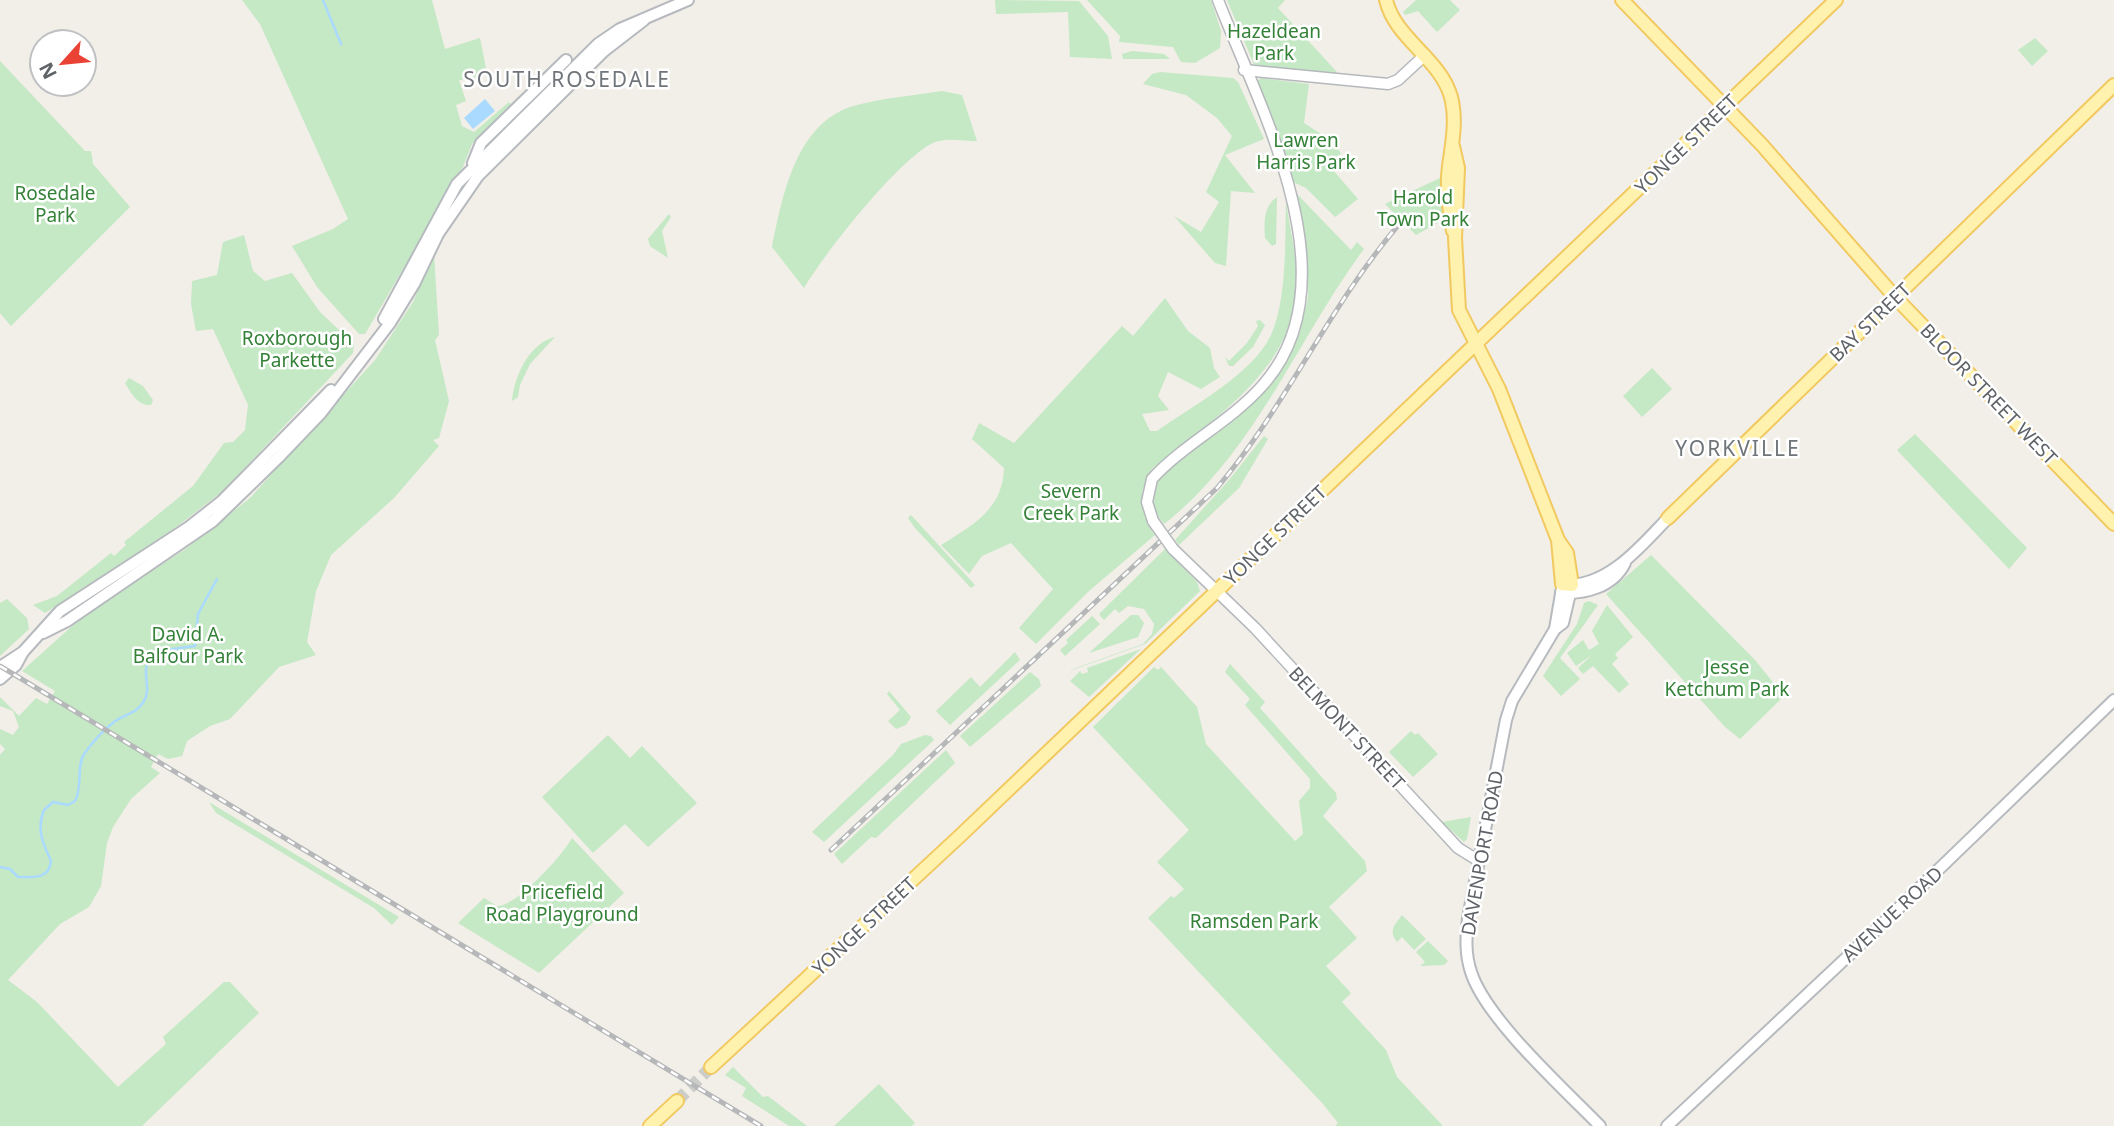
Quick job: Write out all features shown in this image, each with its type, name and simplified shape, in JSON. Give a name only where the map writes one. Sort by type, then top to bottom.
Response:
[{"type":"main road","points":[[372,344],[430,229],[471,168],[598,44],[688,0]]},
{"type":"main road","name":"DAVENPORT ROAD","points":[[1386,0],[1395,21],[1443,76],[1451,97],[1453,146],[1458,168],[1455,238],[1457,301],[1499,390],[1573,572],[1554,622],[1555,629],[1509,710],[1465,940],[1475,982],[1496,1017],[1600,1126]]},
{"type":"main road","name":"BLOOR STREET WEST","points":[[1622,0],[1726,106],[1895,297],[2114,524]]},
{"type":"main road","name":"YONGE STREET","points":[[711,1067],[896,897],[1836,0]]},
{"type":"main road","points":[[0,667],[23,652],[43,633],[60,611],[188,527],[222,501],[351,372],[390,323],[438,234],[478,176],[604,51],[645,20]]},
{"type":"main road","points":[[471,168],[481,143],[566,60]]},
{"type":"main road","name":"BAY STREET","points":[[1567,589],[1592,581],[1626,560],[2114,85]]},
{"type":"main road","points":[[0,679],[16,665],[23,652]]},
{"type":"main road","name":"AVENUE ROAD","points":[[1667,1126],[1878,928],[2114,700]]},
{"type":"main road","points":[[650,1126],[677,1101]]},
{"type":"street","points":[[1218,0],[1244,70],[1388,85],[1398,80],[1425,55]]},
{"type":"street","name":"BELMONT STREET","points":[[1244,70],[1289,187],[1303,278],[1303,296],[1293,336],[1263,386],[1152,480],[1147,502],[1153,521],[1173,550],[1217,590],[1458,848],[1479,861]]},
{"type":"green space","points":[[242,0],[432,0],[445,49],[480,38],[487,73],[479,78],[459,80],[466,101],[456,105],[462,126],[474,132],[509,102],[512,105],[472,144],[463,167],[365,334],[359,334],[317,287],[292,246],[333,229],[348,219],[260,24]]},
{"type":"green space","points":[[995,0],[1079,1],[1108,36],[1112,59],[1070,57],[1068,12],[996,14]]},
{"type":"green space","points":[[1087,0],[1211,0],[1221,31],[1220,48],[1195,63],[1181,62],[1173,47],[1119,42],[1120,36]]},
{"type":"green space","name":"Hazeldean Park","points":[[1227,0],[1285,0],[1278,8],[1337,72],[1337,76],[1255,67]]},
{"type":"green space","points":[[1416,0],[1450,0],[1460,10],[1437,32],[1418,11],[1405,15],[1403,12]]},
{"type":"green space","points":[[2035,38],[2048,51],[2032,66],[2018,50]]},
{"type":"green space","points":[[1132,51],[1164,54],[1170,59],[1123,59],[1122,54]]},
{"type":"green space","name":"Rosedale Park","points":[[0,61],[28,91],[28,98],[35,98],[85,151],[91,151],[93,164],[130,207],[11,326],[0,313]]},
{"type":"green space","points":[[1160,72],[1233,78],[1238,82],[1264,139],[1225,155],[1255,193],[1231,191],[1226,266],[1215,263],[1174,216],[1201,232],[1219,202],[1206,192],[1232,136],[1217,118],[1186,95],[1143,84],[1152,74]]},
{"type":"green space","name":"Lawren Harris Park","points":[[1261,78],[1309,84],[1304,123],[1335,143],[1341,154],[1326,162],[1358,199],[1335,217],[1306,188],[1293,182],[1255,83]]},
{"type":"green space","points":[[942,91],[962,95],[977,141],[939,141],[907,162],[866,205],[804,288],[772,247],[787,186],[804,147],[816,130],[831,116],[850,107]]},
{"type":"green space","name":"Harold Town Park","points":[[1440,178],[1443,220],[1416,235],[1385,204]]},
{"type":"green space","points":[[1297,194],[1351,250],[1357,242],[1364,249],[1250,430],[1196,495],[1164,524],[1151,501],[1157,481],[1196,445],[1236,414],[1272,379],[1298,331],[1308,295],[1308,283],[1297,216]]},
{"type":"green space","points":[[1277,197],[1276,244],[1272,246],[1265,238],[1265,221],[1269,206]]},
{"type":"green space","name":"Severn Creek Park","points":[[1286,202],[1296,266],[1295,301],[1287,331],[1272,359],[1229,407],[1152,469],[1144,486],[1142,502],[1146,518],[1155,535],[1089,591],[1036,644],[1019,628],[1053,589],[1011,543],[982,556],[969,574],[941,545],[975,523],[998,495],[1004,468],[972,439],[979,423],[1014,443],[1122,326],[1133,336],[1165,298],[1188,331],[1210,348],[1214,368],[1220,377],[1201,389],[1168,372],[1158,396],[1169,410],[1142,414],[1150,431],[1157,431],[1220,388],[1251,363],[1271,335],[1276,321],[1284,270]]},
{"type":"green space","points":[[669,214],[671,217],[662,231],[668,258],[650,246],[648,239]]},
{"type":"green space","name":"Roxborough Parkette","points":[[244,235],[253,271],[265,281],[292,273],[320,312],[354,344],[353,353],[224,490],[175,528],[45,613],[33,605],[57,596],[111,553],[114,556],[126,545],[124,542],[193,486],[224,443],[233,442],[245,430],[248,405],[213,329],[196,331],[191,304],[192,281],[217,275],[223,242]]},
{"type":"green space","name":"David A. Balfour Park","points":[[434,254],[439,335],[435,340],[449,401],[439,438],[433,440],[439,446],[394,498],[331,555],[316,591],[307,642],[316,655],[279,667],[230,719],[210,726],[187,741],[182,756],[168,759],[158,754],[151,767],[160,773],[131,799],[113,827],[107,843],[101,886],[89,907],[60,924],[8,980],[37,1002],[118,1087],[166,1044],[163,1037],[224,982],[230,982],[259,1013],[142,1126],[0,1126],[0,755],[5,749],[0,744],[0,729],[13,735],[19,727],[13,711],[0,706],[0,697],[19,716],[36,698],[47,704],[55,691],[22,671],[90,610],[184,550],[250,498],[375,360],[413,302]]},
{"type":"green space","points":[[1260,320],[1265,325],[1253,347],[1233,366],[1229,366],[1225,357],[1229,361],[1247,343],[1258,326],[1256,321]]},
{"type":"green space","points":[[555,337],[530,364],[520,385],[518,397],[512,401],[524,362],[538,346]]},
{"type":"green space","points":[[1652,368],[1672,389],[1642,417],[1623,396]]},
{"type":"green space","points":[[129,378],[143,386],[153,400],[151,405],[142,403],[132,395],[125,383]]},
{"type":"green space","points":[[1915,434],[2027,548],[2009,569],[1897,450]]},
{"type":"green space","points":[[1264,436],[1268,439],[1239,488],[1179,545],[1175,540]]},
{"type":"green space","points":[[911,515],[975,585],[971,588],[915,528],[908,518]]},
{"type":"green space","points":[[1165,549],[1197,582],[1200,591],[1145,644],[1073,670],[1143,644],[1152,634],[1154,624],[1144,609],[1128,606],[1119,613],[1115,609],[1104,620],[1099,614]]},
{"type":"green space","name":"Jesse Ketchum Park","points":[[1651,555],[1755,660],[1784,696],[1740,739],[1725,727],[1606,594]]},
{"type":"green space","points":[[7,599],[27,618],[29,629],[0,656],[0,603]]},
{"type":"green space","points":[[1589,601],[1598,605],[1560,658],[1580,679],[1561,696],[1543,676],[1577,624],[1584,603]]},
{"type":"green space","points":[[1607,605],[1633,637],[1615,654],[1618,658],[1612,664],[1629,684],[1619,693],[1593,666],[1583,674],[1578,668],[1592,655],[1576,666],[1567,653],[1583,640],[1589,650],[1599,644],[1592,631]]},
{"type":"green space","points":[[1131,615],[1138,615],[1144,623],[1138,637],[1089,653]]},
{"type":"green space","points":[[1092,616],[1100,624],[1065,656],[1060,650],[1068,643],[1066,640]]},
{"type":"green space","points":[[1141,649],[1089,697],[1070,681],[1080,671],[1082,674],[1088,672],[1087,668]]},
{"type":"green space","points":[[1015,652],[1020,660],[950,725],[936,711],[971,677],[980,687]]},
{"type":"green space","name":"Ramsden Park","points":[[1230,664],[1265,702],[1260,708],[1336,793],[1337,799],[1323,816],[1365,861],[1367,871],[1329,907],[1357,938],[1326,966],[1351,993],[1342,1002],[1386,1050],[1397,1077],[1443,1126],[1335,1126],[1338,1123],[1323,1104],[1148,918],[1171,896],[1174,898],[1184,889],[1157,862],[1189,830],[1093,727],[1154,667],[1158,670],[1161,667],[1197,707],[1206,744],[1295,841],[1303,834],[1299,801],[1310,788],[1310,779],[1245,705],[1250,699],[1225,672]]},
{"type":"green space","points":[[1030,672],[1039,679],[1041,686],[970,747],[960,736]]},
{"type":"green space","points":[[889,691],[911,717],[906,725],[896,729],[888,721],[900,710],[887,694]]},
{"type":"green space","points":[[1411,731],[1415,735],[1418,733],[1438,754],[1413,777],[1389,752]]},
{"type":"green space","points":[[608,735],[630,758],[642,746],[697,803],[648,847],[625,824],[593,853],[542,797]]},
{"type":"green space","points":[[925,735],[934,740],[824,842],[812,832],[893,755],[901,744]]},
{"type":"green space","points":[[946,750],[955,763],[876,838],[871,837],[842,864],[834,854]]},
{"type":"green space","points":[[209,802],[399,917],[392,925],[374,908],[216,813]]},
{"type":"green space","points":[[1471,817],[1464,842],[1442,822]]},
{"type":"green space","name":"Pricefield Road Playground","points":[[572,838],[624,893],[539,973],[458,923],[484,898],[497,906],[505,904],[526,890],[549,868]]},
{"type":"green space","points":[[1402,915],[1426,939],[1414,950],[1402,937],[1397,942],[1393,934]]},
{"type":"green space","points":[[1428,941],[1448,961],[1444,965],[1420,966],[1425,962],[1416,952]]},
{"type":"green space","points":[[733,1067],[763,1097],[768,1096],[807,1126],[789,1126],[742,1096],[746,1088],[725,1075]]},
{"type":"green space","points":[[879,1084],[915,1123],[912,1126],[834,1126]]},
{"type":"water","points":[[485,99],[495,111],[473,129],[464,118]]},
{"type":"waterway","points":[[323,0],[341,44]]},
{"type":"waterway","points":[[0,867],[10,869],[18,877],[39,876],[47,872],[51,861],[41,830],[44,810],[53,802],[68,805],[75,801],[84,754],[106,729],[118,719],[138,709],[144,701],[149,660],[173,649],[195,646],[198,614],[217,579]]},
{"type":"tunnel","points":[[677,1101],[711,1067]]},
{"type":"railway","points":[[831,850],[1217,488],[1265,423],[1352,286],[1401,222]]},
{"type":"railway","points":[[0,666],[761,1126]]},
{"type":"district","name":"SOUTH ROSEDALE","points":[[567,80]]},
{"type":"district","name":"YORKVILLE","points":[[1738,449]]}]
